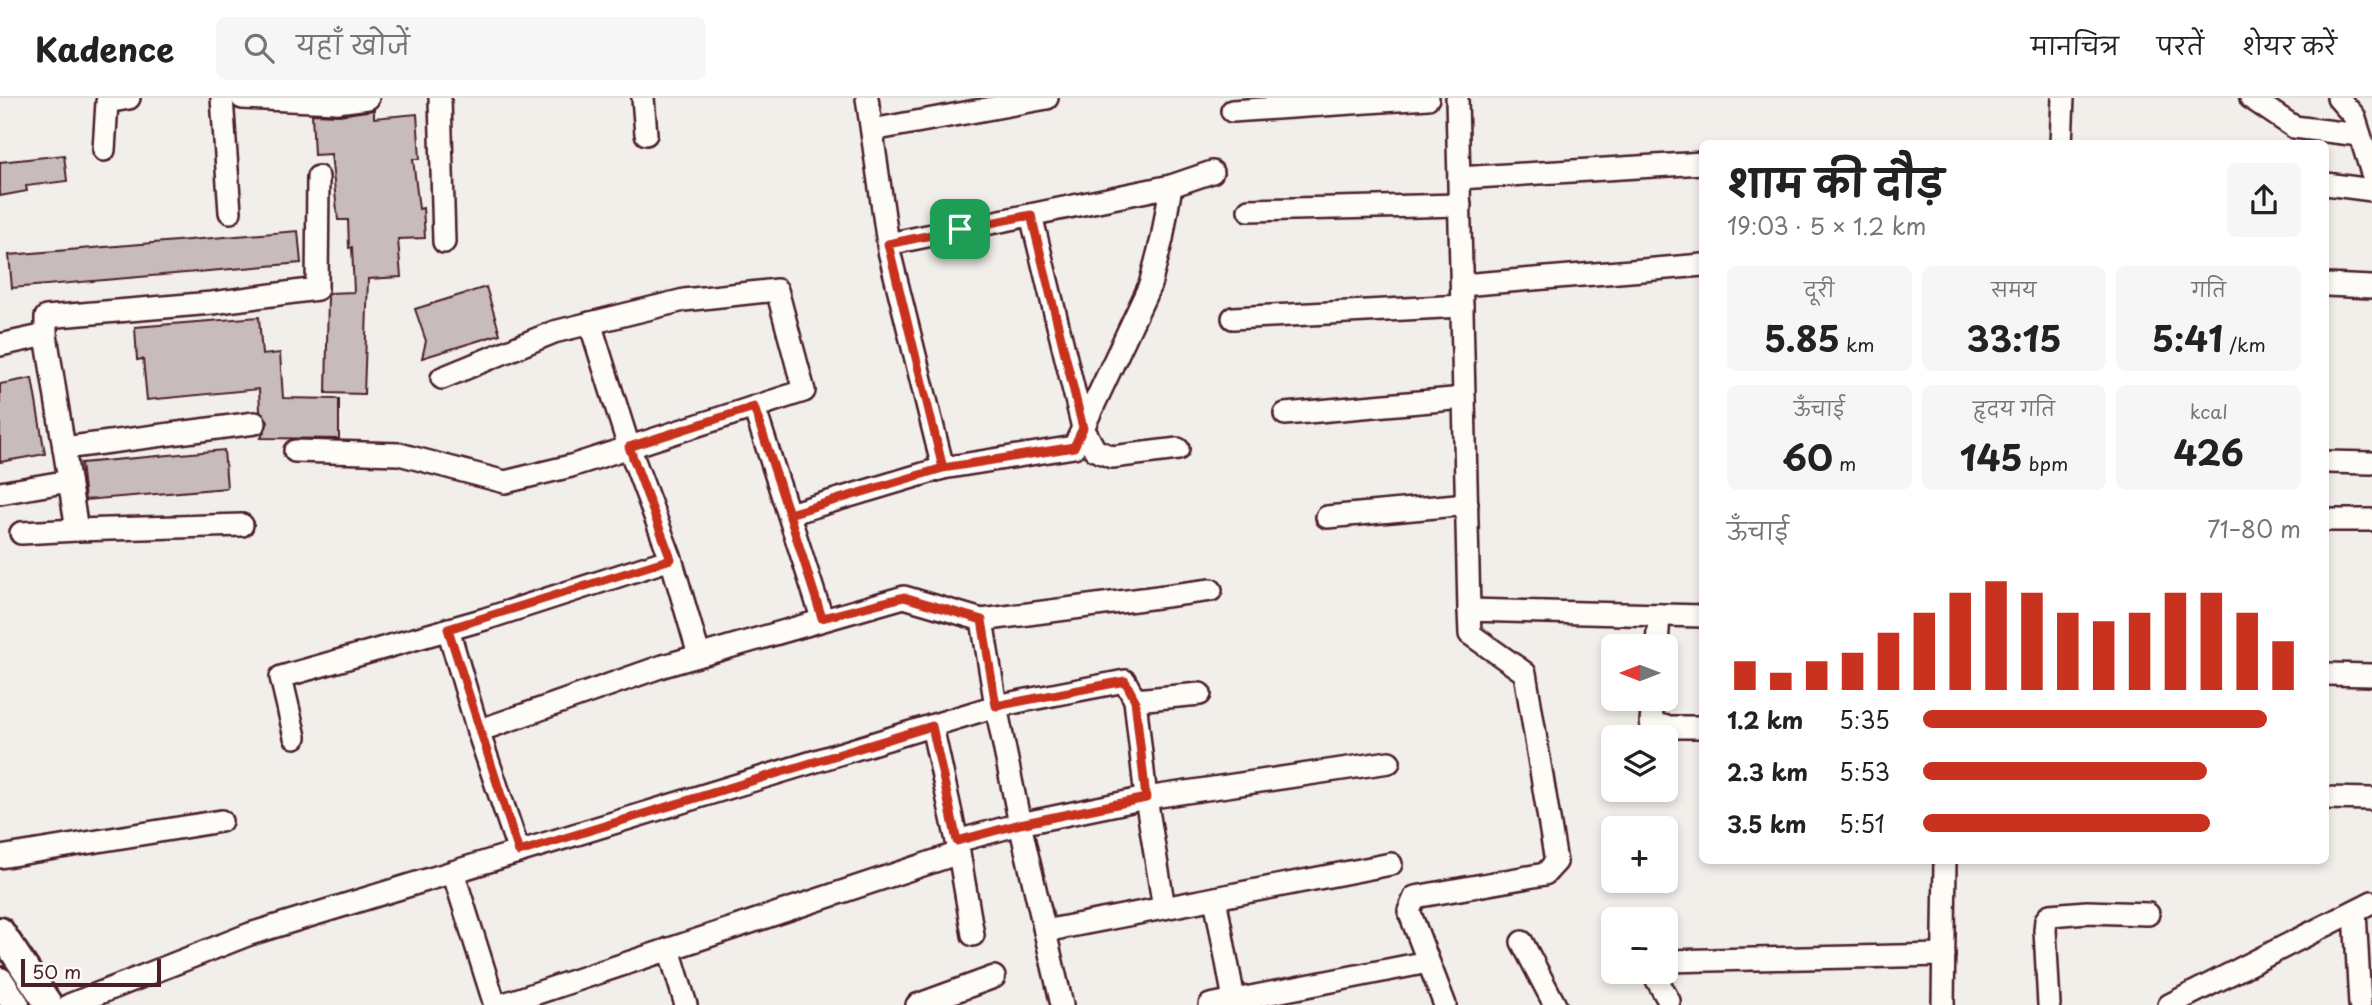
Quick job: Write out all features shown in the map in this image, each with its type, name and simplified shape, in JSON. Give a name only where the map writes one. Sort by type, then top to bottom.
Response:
[{"type":"street","points":[[104,150],[107,102],[129,98]]},
{"type":"street","points":[[222,98],[230,212]]},
{"type":"street","points":[[242,98],[368,98]]},
{"type":"street","points":[[440,98],[444,242]]},
{"type":"street","points":[[643,98],[646,134]]},
{"type":"street","points":[[867,98],[888,244],[943,468]]},
{"type":"street","points":[[872,130],[1047,98]]},
{"type":"street","points":[[1232,111],[1428,98]]},
{"type":"street","points":[[1445,1005],[1409,911],[1415,897],[1545,874],[1556,862],[1525,673],[1470,634],[1457,98]]},
{"type":"street","points":[[2062,140],[2063,98]]},
{"type":"street","points":[[2251,98],[2294,127],[2356,116]]},
{"type":"street","points":[[2338,98],[2356,116],[2372,173]]},
{"type":"street","points":[[1459,178],[1699,163]]},
{"type":"street","points":[[888,244],[1171,186],[1212,172]]},
{"type":"street","points":[[77,530],[46,335],[46,317],[212,303],[317,289],[318,177]]},
{"type":"street","points":[[2329,184],[2372,190]]},
{"type":"street","points":[[789,514],[943,468],[1074,447],[1150,285],[1162,239],[1171,186]]},
{"type":"street","points":[[1248,210],[1460,205]]},
{"type":"street","points":[[1031,215],[1083,428],[1095,450],[1112,457],[1178,449]]},
{"type":"street","points":[[1233,318],[1462,296],[1699,266]]},
{"type":"street","points":[[2329,285],[2372,287]]},
{"type":"street","points":[[295,451],[399,454],[505,482],[571,466],[804,391],[777,290],[684,300],[554,332],[442,378]]},
{"type":"street","points":[[590,323],[629,447],[671,559],[699,655]]},
{"type":"street","points":[[0,345],[46,335]]},
{"type":"street","points":[[1284,414],[1464,398]]},
{"type":"street","points":[[754,407],[822,618]]},
{"type":"street","points":[[64,448],[256,423]]},
{"type":"street","points":[[2329,462],[2372,463]]},
{"type":"street","points":[[0,493],[69,481]]},
{"type":"street","points":[[1327,517],[1467,503]]},
{"type":"street","points":[[2329,520],[2372,520]]},
{"type":"street","points":[[21,533],[242,525]]},
{"type":"street","points":[[295,737],[281,677],[448,629],[671,559]]},
{"type":"street","points":[[478,731],[699,655],[822,618],[904,597],[982,620],[1211,590]]},
{"type":"street","points":[[1469,610],[1699,616]]},
{"type":"street","points":[[1658,634],[1659,615]]},
{"type":"street","points":[[982,620],[1020,824],[1062,1005]]},
{"type":"street","points":[[448,629],[478,731],[519,852]]},
{"type":"street","points":[[2329,674],[2372,675]]},
{"type":"street","points":[[69,1005],[250,934],[996,706],[1125,681],[1135,700],[1146,798],[1164,908]]},
{"type":"street","points":[[1135,700],[1200,694]]},
{"type":"street","points":[[1652,711],[1651,723],[1667,727],[1699,727]]},
{"type":"street","points":[[932,726],[958,847],[973,935]]},
{"type":"street","points":[[501,1005],[669,949],[1020,824],[1146,798],[1389,762]]},
{"type":"street","points":[[2329,798],[2372,799]]},
{"type":"street","points":[[0,857],[221,821]]},
{"type":"street","points":[[1045,931],[1391,864]]},
{"type":"street","points":[[1943,1005],[1945,864]]},
{"type":"street","points":[[453,872],[495,1005]]},
{"type":"street","points":[[1215,898],[1235,1003]]},
{"type":"street","points":[[2178,1003],[2363,906],[2360,1005]]},
{"type":"street","points":[[2049,1005],[2045,930],[2046,920],[2050,915],[2088,912],[2148,914]]},
{"type":"street","points":[[0,931],[49,1005]]},
{"type":"street","points":[[1522,942],[1555,1005]]},
{"type":"street","points":[[669,949],[686,1005]]},
{"type":"street","points":[[1678,961],[1944,955]]},
{"type":"street","points":[[1210,1005],[1235,1003],[1429,962]]},
{"type":"street","points":[[917,1005],[994,977]]},
{"type":"street","points":[[0,981],[16,1005]]},
{"type":"street","points":[[1658,984],[1668,1004]]},
{"type":"building","points":[[374,110],[374,118],[417,114],[420,159],[413,159],[419,209],[423,208],[425,238],[398,239],[401,277],[368,279],[364,394],[326,393],[328,296],[329,293],[354,292],[352,247],[349,248],[348,220],[338,220],[331,154],[314,155],[312,114],[339,115]]},
{"type":"building","points":[[64,155],[67,181],[26,186],[27,191],[0,196],[0,162]]},
{"type":"building","points":[[298,231],[301,263],[12,288],[9,255]]},
{"type":"building","points":[[486,287],[500,334],[422,358],[426,341],[415,309]]},
{"type":"building","points":[[259,317],[262,355],[280,353],[283,398],[339,399],[339,439],[261,438],[268,422],[260,411],[259,389],[147,400],[143,359],[137,360],[135,327]]},
{"type":"building","points":[[32,378],[45,454],[0,462],[0,384]]},
{"type":"building","points":[[224,450],[227,488],[85,500],[81,463]]},
{"type":"route","points":[[960,229],[888,244],[943,468],[789,514],[754,407],[629,447],[671,559],[448,629],[478,731],[519,852],[932,726],[957,841],[1020,824],[1146,798],[1135,700],[1125,681],[996,706],[982,620],[904,597],[822,618],[789,514],[866,491],[943,468],[1074,447],[1083,428],[1031,215],[960,229]]}]
